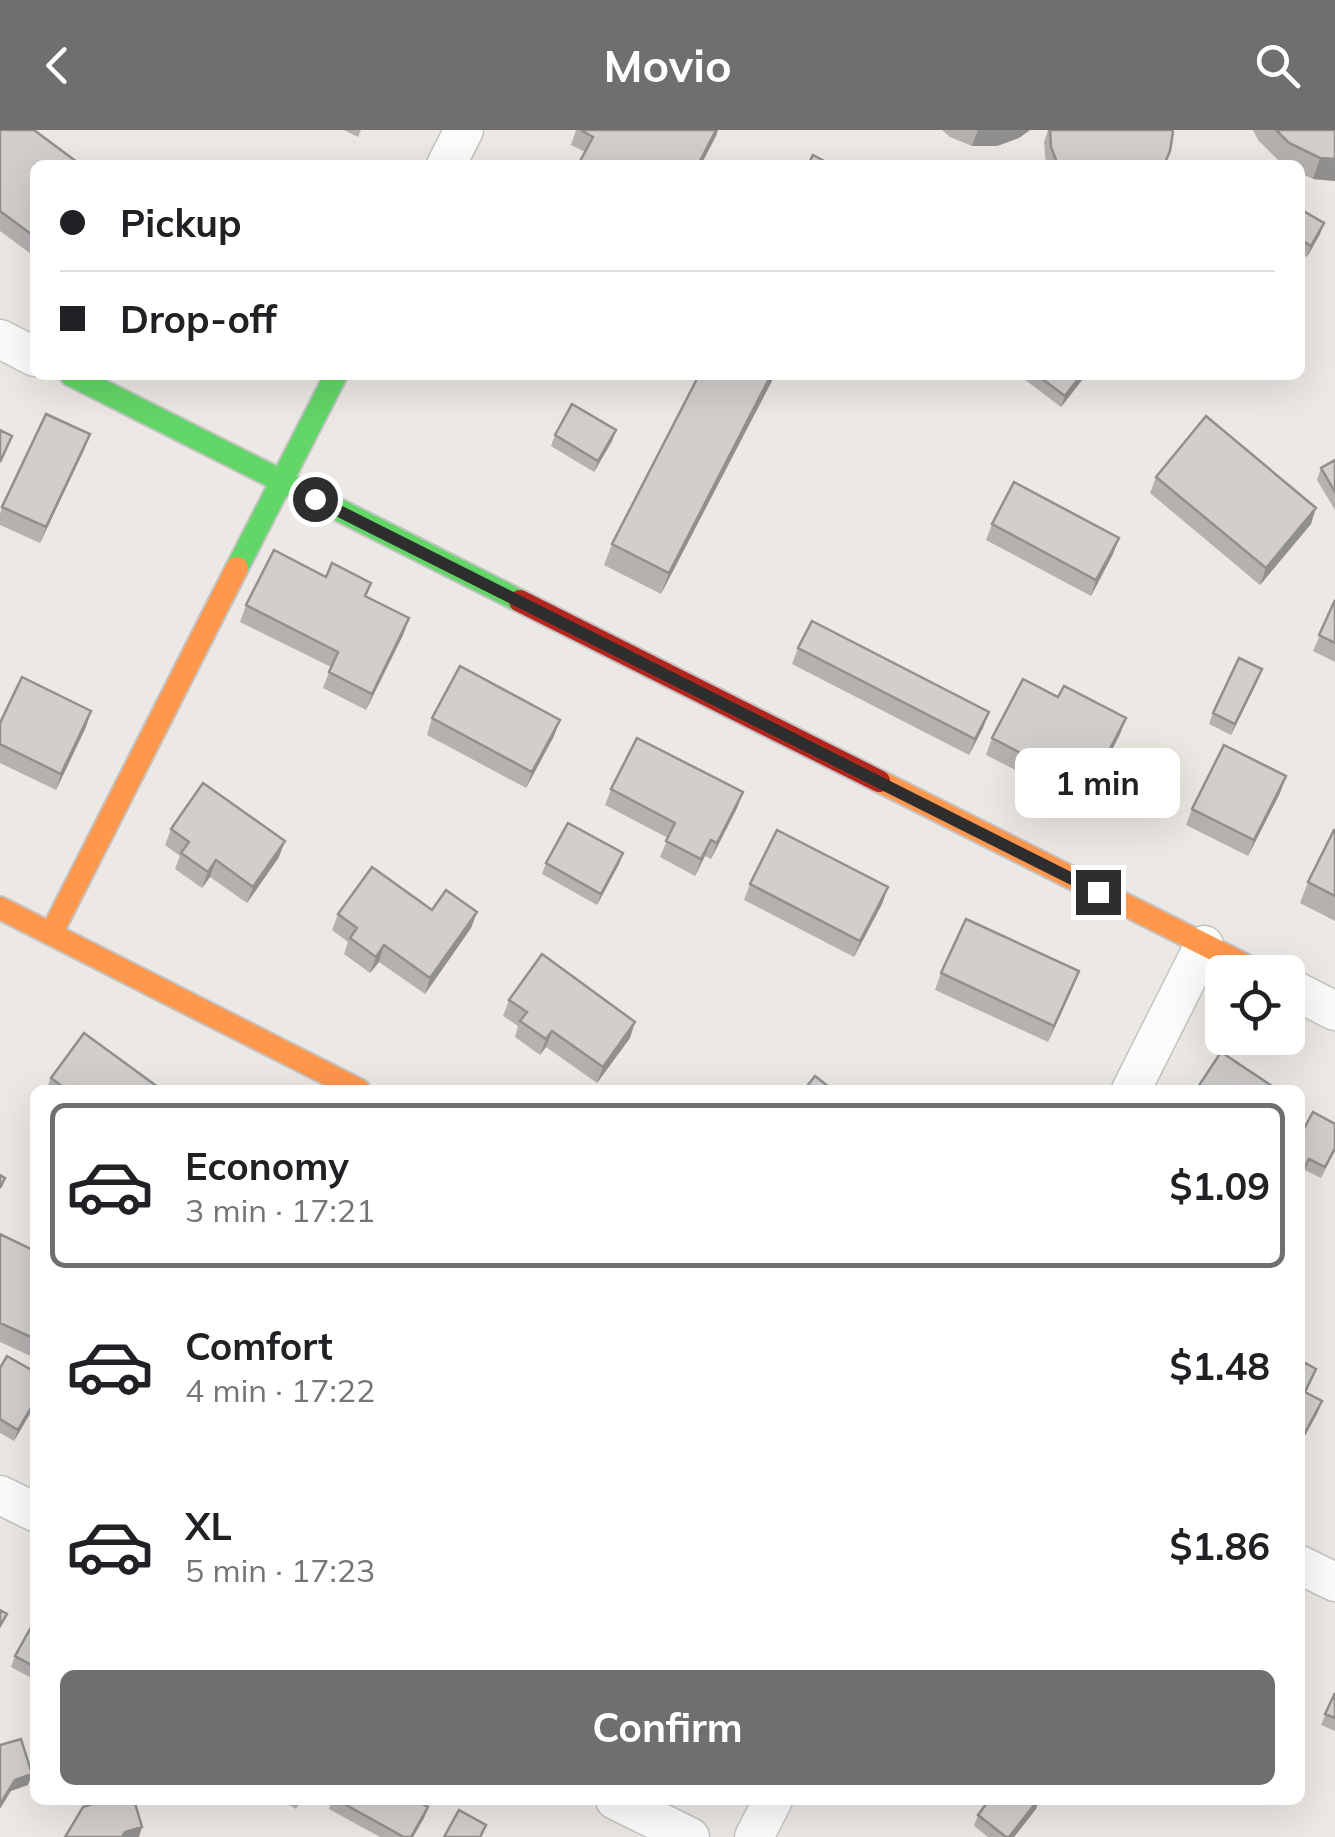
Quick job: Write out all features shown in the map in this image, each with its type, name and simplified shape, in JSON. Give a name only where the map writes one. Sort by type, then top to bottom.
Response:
[{"type":"street","points":[[449,160],[464,130]]},
{"type":"street","points":[[0,339],[30,354]]},
{"type":"street","points":[[81,380],[1224,955]]},
{"type":"street","points":[[51,934],[333,380]]},
{"type":"street","points":[[0,908],[349,1085]]},
{"type":"street","points":[[1133,1085],[1204,945]]},
{"type":"street","points":[[1305,996],[1335,1011]]},
{"type":"street","points":[[0,1495],[30,1510]]},
{"type":"street","points":[[1305,1567],[1335,1582]]},
{"type":"street","points":[[625,1805],[690,1837]]},
{"type":"street","points":[[754,1837],[770,1805]]},
{"type":"building","points":[[0,130],[34,130],[74,160],[30,160],[30,233],[0,211]]},
{"type":"building","points":[[580,130],[716,130],[701,160],[581,160],[593,137]]},
{"type":"building","points":[[1050,130],[1173,132],[1166,160],[1056,160]]},
{"type":"building","points":[[1276,130],[1335,130],[1335,159],[1320,158],[1289,143]]},
{"type":"building","points":[[1305,212],[1324,223],[1311,246],[1305,242]]},
{"type":"building","points":[[696,380],[768,380],[669,573],[612,544]]},
{"type":"building","points":[[1044,380],[1077,380],[1065,396]]},
{"type":"building","points":[[572,404],[616,430],[598,461],[555,435]]},
{"type":"building","points":[[46,414],[90,434],[46,527],[2,507]]},
{"type":"building","points":[[1206,416],[1316,508],[1266,568],[1156,477]]},
{"type":"building","points":[[0,430],[12,436],[0,462]]},
{"type":"building","points":[[1335,460],[1335,492],[1321,468]]},
{"type":"building","points":[[1014,482],[1119,538],[1096,580],[992,524]]},
{"type":"building","points":[[274,550],[326,577],[332,563],[371,583],[365,596],[409,618],[372,694],[329,672],[338,652],[246,605]]},
{"type":"building","points":[[1335,600],[1335,643],[1319,635]]},
{"type":"building","points":[[812,621],[989,712],[975,739],[798,648]]},
{"type":"building","points":[[1239,658],[1262,669],[1235,724],[1213,713]]},
{"type":"building","points":[[460,666],[560,720],[532,772],[432,718]]},
{"type":"building","points":[[22,677],[91,711],[61,774],[0,744],[0,723]]},
{"type":"building","points":[[1023,679],[1058,697],[1064,686],[1126,718],[1089,789],[992,738]]},
{"type":"building","points":[[637,738],[743,792],[717,843],[711,840],[701,859],[666,841],[675,823],[611,789]]},
{"type":"building","points":[[1224,745],[1286,776],[1254,840],[1192,809]]},
{"type":"building","points":[[203,783],[285,841],[253,887],[216,860],[208,872],[181,853],[189,842],[171,829]]},
{"type":"building","points":[[568,823],[623,853],[601,894],[546,863]]},
{"type":"building","points":[[777,830],[888,887],[860,941],[750,884]]},
{"type":"building","points":[[1335,830],[1335,896],[1308,882]]},
{"type":"building","points":[[372,867],[432,910],[446,890],[477,912],[430,978],[384,945],[376,957],[350,938],[357,928],[338,914]]},
{"type":"building","points":[[966,919],[1079,971],[1054,1026],[941,973]]},
{"type":"building","points":[[542,954],[635,1022],[603,1067],[552,1031],[546,1039],[520,1021],[527,1012],[509,1000]]},
{"type":"building","points":[[84,1033],[155,1085],[60,1085],[51,1078]]},
{"type":"building","points":[[1219,1055],[1226,1055],[1270,1085],[1199,1085]]},
{"type":"building","points":[[815,1076],[827,1085],[808,1085]]},
{"type":"building","points":[[1313,1112],[1335,1124],[1335,1148],[1325,1167],[1309,1159],[1305,1166],[1305,1127]]},
{"type":"building","points":[[0,1234],[30,1249],[30,1337],[0,1323]]},
{"type":"building","points":[[7,1356],[30,1369],[30,1410],[18,1430],[0,1419],[0,1368]]},
{"type":"building","points":[[1305,1363],[1316,1369],[1305,1392]]},
{"type":"building","points":[[1305,1392],[1322,1401],[1305,1433]]},
{"type":"building","points":[[30,1629],[30,1664],[15,1656]]},
{"type":"building","points":[[1335,1693],[1335,1718],[1325,1714]]},
{"type":"building","points":[[21,1739],[30,1775],[15,1780],[0,1804],[0,1745]]},
{"type":"building","points":[[135,1805],[142,1827],[125,1832],[122,1837],[65,1837],[83,1807]]},
{"type":"building","points":[[346,1805],[428,1807],[411,1837],[404,1837]]},
{"type":"building","points":[[985,1805],[1034,1805],[1009,1837],[978,1815]]},
{"type":"building","points":[[459,1810],[486,1825],[480,1837],[444,1837]]},
{"type":"traffic: fast","points":[[81,380],[520,601]]},
{"type":"traffic: fast","points":[[237,568],[333,380]]},
{"type":"traffic: slow","points":[[51,934],[237,568]]},
{"type":"traffic: slow","points":[[879,781],[1225,955]]},
{"type":"traffic: slow","points":[[0,908],[349,1085]]},
{"type":"traffic: jam","points":[[520,601],[879,781]]},
{"type":"route","points":[[315,499],[1098,892]]}]
